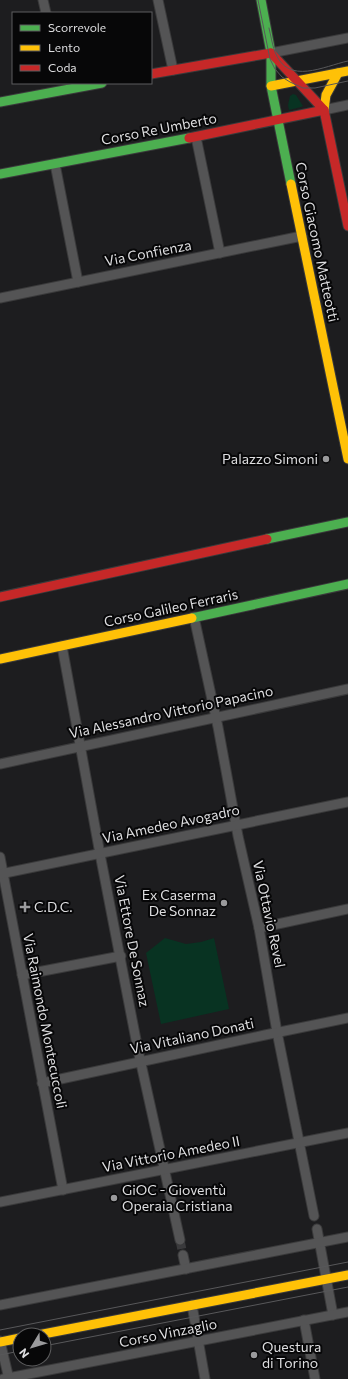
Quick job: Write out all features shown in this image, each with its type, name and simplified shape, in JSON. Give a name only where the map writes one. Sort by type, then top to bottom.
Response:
[{"type":"street","points":[[43,0],[46,12]]},
{"type":"street","points":[[158,0],[173,70]]},
{"type":"street","name":"Corso Giacomo Matteotti","points":[[261,0],[271,53],[271,86],[348,459]]},
{"type":"street","points":[[152,74],[348,38]]},
{"type":"street","points":[[271,53],[324,110]]},
{"type":"street","points":[[271,86],[348,71]]},
{"type":"street","points":[[338,73],[324,98],[324,110],[348,226]]},
{"type":"street","points":[[0,102],[62,87],[92,84]]},
{"type":"street","name":"Corso Re Umberto","points":[[0,174],[196,137],[348,105]]},
{"type":"street","points":[[196,137],[220,253]]},
{"type":"street","points":[[55,164],[78,282]]},
{"type":"street","name":"Via Confienza","points":[[0,298],[302,236]]},
{"type":"street","points":[[0,597],[348,522]]},
{"type":"street","name":"Corso Galileo Ferraris","points":[[0,659],[348,584]]},
{"type":"street","name":"Via Ottavio Revel","points":[[194,617],[216,717],[236,825],[259,928],[277,1032],[314,1216]]},
{"type":"street","name":"Via Ettore De Sonnaz","points":[[62,646],[100,854],[141,1061],[180,1240]]},
{"type":"street","name":"Via Alessandro Vittorio Papacino","points":[[0,764],[348,689]]},
{"type":"street","name":"Via Amedeo Avogadro","points":[[2,874],[348,802]]},
{"type":"street","name":"Via Raimondo Montecuccoli","points":[[0,857],[63,1190]]},
{"type":"street","points":[[259,928],[348,909]]},
{"type":"street","points":[[22,975],[121,956]]},
{"type":"street","name":"Via Vitaliano Donati","points":[[42,1082],[348,1018]]},
{"type":"street","name":"Via Vittorio Amedeo II","points":[[0,1202],[348,1133]]},
{"type":"street","points":[[316,1229],[333,1315]]},
{"type":"street","points":[[0,1305],[348,1237]]},
{"type":"street","points":[[183,1255],[186,1269]]},
{"type":"street","name":"Corso Vinzaglio","points":[[52,1332],[348,1275]]},
{"type":"street","points":[[192,1305],[205,1379]]},
{"type":"street","name":"Corso Vinzaglio","points":[[12,1340],[0,1342],[7,1379],[348,1312]]},
{"type":"street","points":[[304,1320],[315,1379]]},
{"type":"green space","points":[[293,94],[296,95],[303,106],[289,110],[288,105],[290,96]]},
{"type":"green space","points":[[165,938],[186,944],[214,938],[229,1009],[161,1024],[146,953]]},
{"type":"tunnel","points":[[180,1240],[183,1255]]},
{"type":"tram line","points":[[258,0],[270,59],[275,69],[282,77],[303,88],[315,88],[348,81]]},
{"type":"tram line","points":[[269,28],[275,52],[281,62],[289,68],[297,71],[307,71],[348,61]]},
{"type":"tram line","points":[[0,1330],[348,1262]]},
{"type":"tram line","points":[[52,1344],[348,1287]]},
{"type":"tram line","points":[[0,1355],[12,1353]]},
{"type":"traffic: fast","points":[[261,0],[271,53],[271,86],[291,184]]},
{"type":"traffic: fast","points":[[0,102],[97,84]]},
{"type":"traffic: fast","points":[[0,174],[189,138]]},
{"type":"traffic: fast","points":[[267,539],[348,522]]},
{"type":"traffic: fast","points":[[192,618],[348,584]]},
{"type":"traffic: slow","points":[[271,86],[348,71]]},
{"type":"traffic: slow","points":[[324,110],[326,95],[338,73]]},
{"type":"traffic: slow","points":[[291,184],[348,459]]},
{"type":"traffic: slow","points":[[0,659],[192,618]]},
{"type":"traffic: slow","points":[[52,1332],[348,1275]]},
{"type":"traffic: slow","points":[[0,1342],[12,1340]]},
{"type":"traffic: jam","points":[[271,53],[324,110],[348,226]]},
{"type":"traffic: jam","points":[[152,74],[271,53]]},
{"type":"traffic: jam","points":[[189,138],[324,110]]},
{"type":"traffic: jam","points":[[0,597],[267,539]]},
{"type":"place","name":"Palazzo Simoni","points":[[326,459]]},
{"type":"place","name":"Ex Caserma De Sonnaz","points":[[224,903]]},
{"type":"place","name":"C.D.C.","points":[[25,907]]},
{"type":"place","name":"GiOC - Gioventù Operaia Cristiana","points":[[114,1198]]},
{"type":"place","name":"Questura di Torino","points":[[254,1355]]}]
